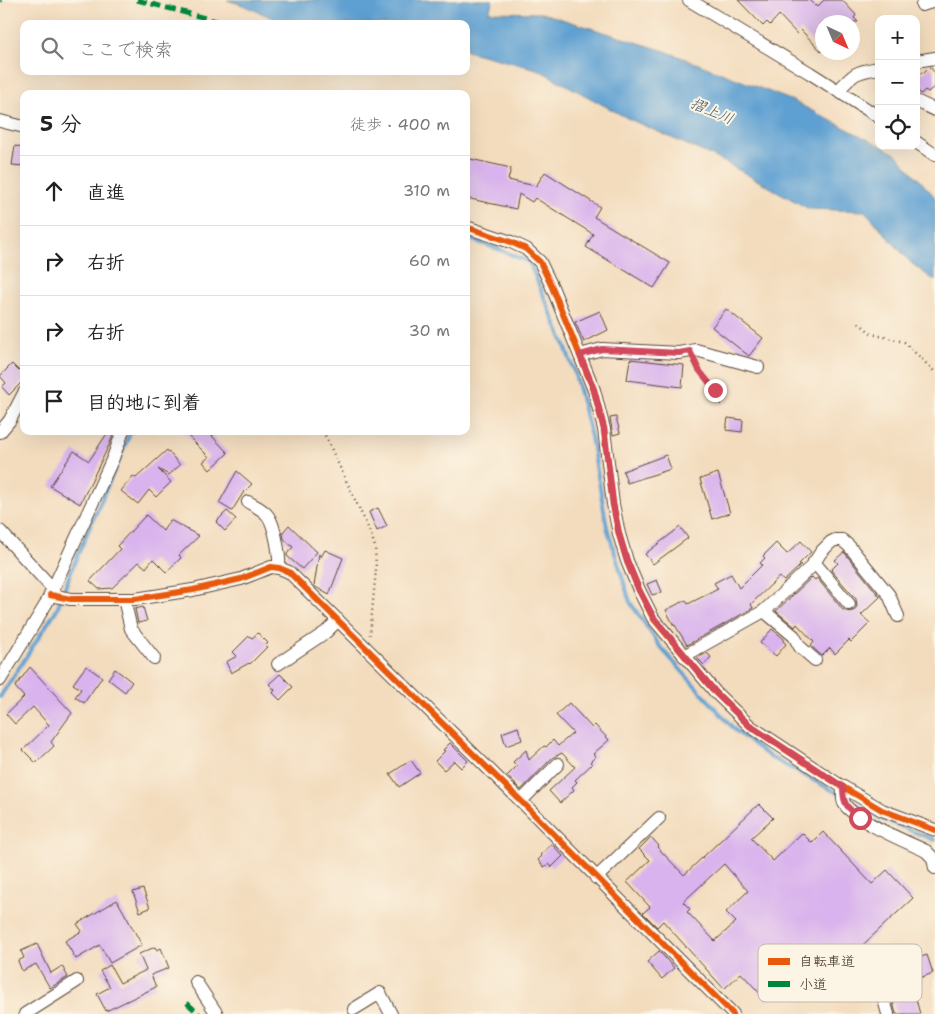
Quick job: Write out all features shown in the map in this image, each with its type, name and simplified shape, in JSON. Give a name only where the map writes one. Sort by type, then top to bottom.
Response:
[{"type":"street","points":[[689,0],[875,114]]},
{"type":"street","points":[[922,5],[935,0]]},
{"type":"street","points":[[920,60],[935,58]]},
{"type":"street","points":[[838,91],[857,72],[875,69]]},
{"type":"street","points":[[920,103],[935,110]]},
{"type":"street","points":[[0,121],[20,126]]},
{"type":"street","points":[[920,145],[935,155]]},
{"type":"street","points":[[470,228],[526,249],[540,262],[552,287],[594,390],[604,429],[613,504],[627,561],[639,590],[654,618],[716,693],[750,726],[843,793],[935,830]]},
{"type":"street","points":[[580,355],[602,349],[679,353],[696,350],[758,367]]},
{"type":"street","points":[[0,432],[10,420],[20,401]]},
{"type":"street","points":[[0,680],[53,594],[122,435]]},
{"type":"street","points":[[248,502],[264,512],[270,520],[280,558],[280,568]]},
{"type":"street","points":[[0,531],[53,594],[71,599],[135,599],[193,590],[241,579],[271,567],[289,572],[733,1014]]},
{"type":"street","points":[[684,656],[764,611],[814,562],[831,542],[836,540],[845,542],[889,595],[898,616]]},
{"type":"street","points":[[814,562],[849,604]]},
{"type":"street","points":[[124,599],[132,629],[154,658]]},
{"type":"street","points":[[764,611],[794,636],[800,647],[815,660]]},
{"type":"street","points":[[278,664],[326,632],[338,620]]},
{"type":"street","points":[[521,801],[558,764]]},
{"type":"street","points":[[843,793],[849,809],[860,818],[926,851],[933,858],[934,868]]},
{"type":"street","points":[[596,878],[658,818]]},
{"type":"street","points":[[25,1014],[77,981]]},
{"type":"street","points":[[196,982],[217,1014]]},
{"type":"street","points":[[354,1009],[380,993],[391,1014]]},
{"type":"path","points":[[858,323],[872,334],[904,342],[935,372]]},
{"type":"path","points":[[690,351],[694,362],[715,390],[721,404]]},
{"type":"path","points":[[325,435],[371,534],[375,547],[376,569],[371,628],[366,648]]},
{"type":"water","name":"摺上川","points":[[227,0],[493,0],[489,12],[542,13],[665,51],[793,101],[875,143],[875,150],[888,150],[896,154],[935,197],[935,281],[911,263],[865,211],[809,209],[719,159],[627,118],[537,69],[470,52],[470,20],[278,20]]},
{"type":"building","points":[[738,0],[810,0],[817,7],[824,0],[842,0],[856,15],[815,15],[815,45],[801,30],[797,34],[779,15],[770,25],[767,22],[763,26]]},
{"type":"building","points":[[930,67],[935,73],[935,86],[928,92],[925,90],[921,94],[920,74],[924,73]]},
{"type":"building","points":[[15,146],[20,147],[20,166],[12,165]]},
{"type":"building","points":[[470,159],[511,168],[508,180],[536,186],[545,172],[600,207],[594,217],[670,263],[654,288],[586,247],[593,234],[535,198],[532,202],[519,194],[516,209],[470,199]]},
{"type":"building","points":[[726,309],[763,338],[749,356],[712,327]]},
{"type":"building","points":[[600,311],[608,330],[584,342],[575,322]]},
{"type":"building","points":[[630,359],[684,365],[682,387],[627,380]]},
{"type":"building","points":[[12,364],[20,370],[20,384],[9,395],[2,387],[6,383],[0,376]]},
{"type":"building","points":[[616,417],[620,433],[613,435],[610,418]]},
{"type":"building","points":[[728,418],[743,420],[742,432],[726,430]]},
{"type":"building","points":[[106,435],[113,435],[80,504],[50,486],[74,451],[89,461]]},
{"type":"building","points":[[187,435],[213,435],[228,453],[210,470],[203,462],[209,457]]},
{"type":"building","points":[[167,450],[180,465],[169,475],[158,469],[171,482],[156,497],[149,490],[138,504],[121,491],[133,476],[136,478]]},
{"type":"building","points":[[666,455],[671,469],[627,483],[623,471]]},
{"type":"building","points":[[237,471],[252,484],[243,493],[232,511],[219,503]]},
{"type":"building","points":[[718,473],[730,513],[712,519],[700,479]]},
{"type":"building","points":[[378,508],[387,526],[377,531],[369,512]]},
{"type":"building","points":[[227,511],[236,519],[225,531],[216,522]]},
{"type":"building","points":[[146,515],[163,531],[170,520],[199,536],[179,555],[181,558],[166,572],[153,559],[146,568],[139,562],[112,588],[99,589],[90,581],[120,549],[117,546]]},
{"type":"building","points":[[289,525],[317,552],[302,569],[287,556],[293,547],[284,539],[283,532]]},
{"type":"building","points":[[680,527],[688,538],[653,564],[645,554]]},
{"type":"building","points":[[801,541],[811,552],[799,564],[801,565],[784,581],[779,577],[751,604],[753,608],[687,645],[666,610],[686,600],[688,604],[718,589],[714,583],[731,574],[739,588],[762,565],[760,563],[765,558],[763,556],[776,543],[787,554]]},
{"type":"building","points":[[325,550],[343,558],[329,595],[314,586],[319,554],[321,557]]},
{"type":"building","points":[[844,552],[880,597],[861,615],[870,623],[851,642],[849,640],[835,654],[830,648],[822,656],[811,646],[814,642],[797,624],[795,627],[776,611],[812,577],[815,580],[817,578],[843,610],[850,612],[855,610],[857,606],[856,599],[831,570],[838,563],[835,560]]},
{"type":"building","points":[[657,580],[662,592],[652,595],[647,584]]},
{"type":"building","points":[[143,607],[147,621],[138,623],[135,609]]},
{"type":"building","points":[[772,629],[784,639],[783,641],[786,644],[776,656],[760,643]]},
{"type":"building","points":[[258,633],[268,643],[265,646],[267,647],[250,664],[231,673],[226,662],[237,656],[233,652],[249,636],[252,638]]},
{"type":"building","points":[[707,653],[711,657],[704,665],[697,658]]},
{"type":"building","points":[[86,666],[102,677],[84,703],[75,697],[81,689],[73,684]]},
{"type":"building","points":[[30,667],[72,713],[51,742],[54,746],[36,763],[23,750],[49,725],[33,707],[15,724],[6,714],[24,697],[15,687]]},
{"type":"building","points":[[115,669],[132,682],[125,692],[108,679]]},
{"type":"building","points":[[280,674],[293,687],[280,700],[273,693],[275,690],[269,684]]},
{"type":"building","points":[[569,703],[592,728],[595,725],[609,740],[593,754],[596,756],[590,762],[592,764],[575,780],[577,782],[572,787],[574,790],[560,803],[549,791],[575,767],[562,753],[552,758],[521,790],[507,776],[517,766],[513,762],[526,750],[529,760],[553,740],[558,746],[573,733],[556,715]]},
{"type":"building","points":[[518,727],[522,740],[506,746],[502,733]]},
{"type":"building","points":[[450,743],[468,761],[461,768],[454,761],[444,770],[435,761]]},
{"type":"building","points":[[411,760],[420,773],[399,787],[390,774]]},
{"type":"building","points":[[759,804],[773,818],[751,838],[773,861],[802,833],[812,843],[823,832],[872,884],[887,870],[913,898],[864,944],[758,944],[758,991],[741,973],[724,989],[663,921],[657,927],[643,913],[650,907],[627,882],[650,860],[639,849],[651,837],[659,846],[657,847],[684,875]],"holes":[[[724,864],[748,891],[726,912],[736,922],[715,941],[687,912],[690,909],[683,902]]]},
{"type":"building","points":[[552,844],[563,856],[552,867],[549,864],[544,867],[538,860],[542,856],[540,855]]},
{"type":"building","points":[[143,889],[150,908],[140,912],[133,892]]},
{"type":"building","points":[[117,900],[142,945],[110,963],[100,945],[76,959],[65,941],[82,931],[77,924]]},
{"type":"building","points":[[37,944],[51,973],[62,966],[68,977],[50,988],[36,964],[22,971],[18,961],[24,958],[21,951]]},
{"type":"building","points":[[155,947],[157,950],[161,948],[169,968],[151,975],[156,987],[106,1011],[97,994],[110,987],[100,971],[110,965],[120,983],[146,970],[139,954]]},
{"type":"building","points":[[659,951],[674,968],[662,979],[647,962]]},
{"type":"building","points":[[927,955],[933,973],[922,977],[922,957]]},
{"type":"building","points":[[893,1002],[917,1002],[920,1014],[896,1014]]},
{"type":"waterway","points":[[470,239],[529,262],[564,343],[575,374],[591,437],[607,527],[630,602],[661,648],[736,731],[770,757],[841,795]]},
{"type":"waterway","points":[[0,697],[57,609],[73,566],[129,435]]},
{"type":"waterway","points":[[847,799],[881,819],[935,840]]},
{"type":"marked path","points":[[137,0],[213,20]]},
{"type":"marked path","points":[[187,1003],[199,1014]]},
{"type":"cycle path","points":[[470,228],[526,249],[540,262],[552,287],[594,390],[604,429],[613,504],[619,534],[627,561],[653,618],[716,693],[750,726],[838,784],[882,810],[935,830]]},
{"type":"cycle path","points":[[50,595],[71,599],[135,599],[193,590],[241,579],[271,567],[289,572],[733,1014]]},
{"type":"route","points":[[715,390],[699,370],[690,351],[679,353],[602,349],[580,355],[594,390],[604,429],[613,504],[619,534],[627,561],[639,590],[654,618],[716,693],[750,726],[843,787],[843,801],[860,818]]}]
